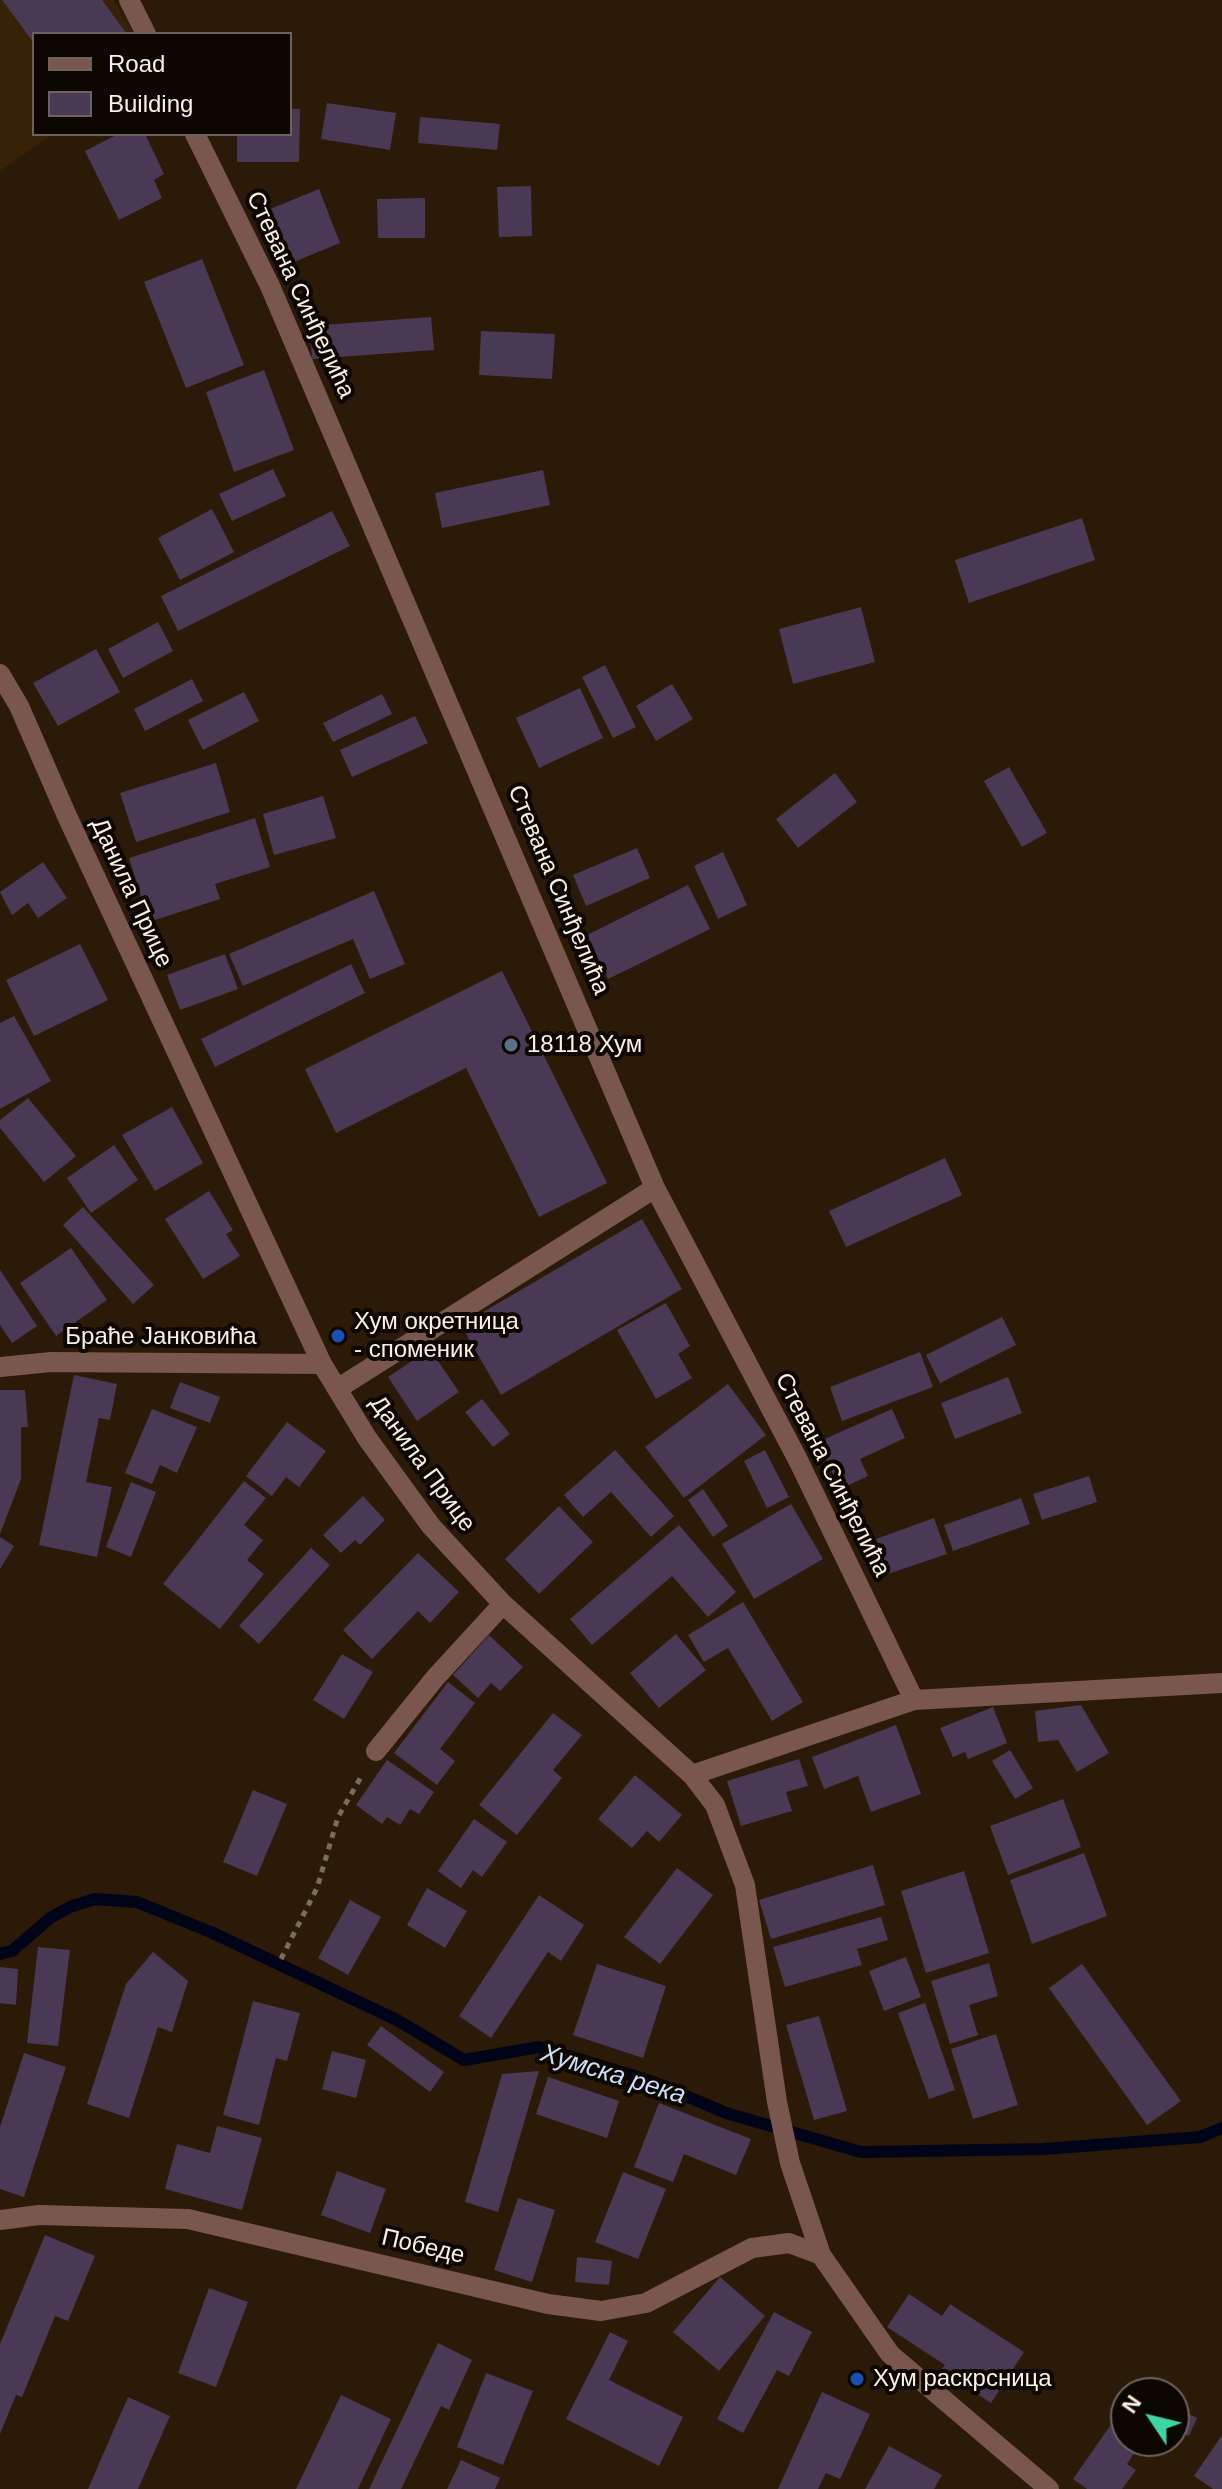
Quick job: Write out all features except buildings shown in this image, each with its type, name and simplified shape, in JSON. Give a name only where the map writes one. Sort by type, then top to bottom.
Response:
[{"type":"street","points":[[129,0],[145,32]]},
{"type":"street","name":"Стевана Синђелића","points":[[196,136],[270,286],[655,1188],[798,1460],[914,1700]]},
{"type":"street","name":"Данила Прице","points":[[0,674],[19,706],[67,816],[322,1364],[337,1389],[431,1526],[503,1604],[692,1775],[715,1805],[745,1885],[777,2102],[790,2163],[821,2255]]},
{"type":"street","points":[[337,1389],[655,1188]]},
{"type":"street","name":"Браће Јанковића","points":[[0,1367],[51,1362],[322,1364]]},
{"type":"street","points":[[376,1751],[435,1678],[503,1604]]},
{"type":"street","points":[[692,1775],[914,1700],[1222,1683]]},
{"type":"street","name":"Победе","points":[[0,2220],[39,2215],[188,2219],[548,2304],[601,2311],[646,2303],[752,2248],[789,2243],[821,2255]]},
{"type":"street","points":[[821,2255],[890,2354],[1049,2489]]},
{"type":"path","points":[[281,1959],[317,1888],[338,1817],[376,1751]]},
{"type":"shaded area","points":[[0,0],[114,0],[133,32],[32,32],[32,136],[50,136],[0,171]]},
{"type":"waterway","name":"Хумска река","points":[[0,1954],[12,1951],[50,1918],[70,1907],[95,1899],[137,1902],[213,1933],[397,2020],[464,2060],[539,2047],[651,2081],[726,2113],[861,2152],[1044,2149],[1200,2137],[1222,2128]]},
{"type":"place","name":"18118 Хум","points":[[511,1045]]},
{"type":"place","name":"Хум окретница - споменик","points":[[338,1336]]},
{"type":"place","name":"Хум раскрсница","points":[[857,2379]]}]
